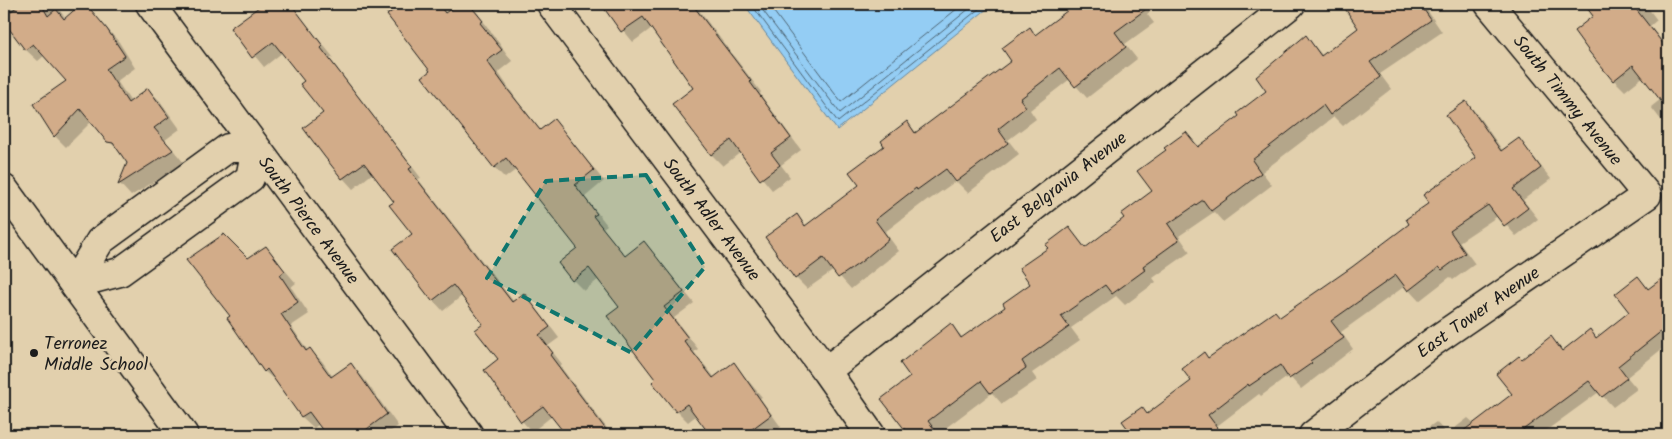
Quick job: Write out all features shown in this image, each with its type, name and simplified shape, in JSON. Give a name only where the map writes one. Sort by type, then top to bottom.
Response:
[{"type":"street","name":"South Pierce Avenue","points":[[150,4],[469,435]]},
{"type":"street","name":"South Adler Avenue","points":[[551,4],[826,371],[871,435]]},
{"type":"street","name":"East Belgravia Avenue","points":[[826,371],[1291,4]]},
{"type":"street","name":"South Timmy Avenue","points":[[1489,4],[1647,195]]},
{"type":"street","points":[[228,148],[256,148],[250,178],[120,272],[74,284],[100,241],[228,148]]},
{"type":"street","points":[[4,189],[184,435]]},
{"type":"street","name":"East Tower Avenue","points":[[1313,435],[1433,342],[1647,195]]},
{"type":"highlighted area","points":[[646,175],[705,267],[632,353],[487,278],[546,181]]},
{"type":"water","points":[[744,4],[993,4],[837,130]]},
{"type":"building","points":[[21,4],[41,4],[48,16],[56,9],[64,19],[81,4],[86,4],[107,29],[125,56],[106,69],[128,103],[148,88],[169,117],[154,128],[173,150],[118,185],[127,163],[113,143],[107,142],[80,109],[54,137],[33,104],[66,81],[33,44],[25,50],[4,22],[4,16]]},
{"type":"building","points":[[263,4],[291,4],[323,46],[321,48],[412,167],[409,169],[512,302],[524,293],[550,327],[539,335],[553,353],[550,355],[610,435],[566,435],[543,406],[521,422],[484,370],[498,359],[475,330],[483,324],[453,285],[432,301],[392,249],[412,234],[389,205],[394,202],[364,163],[342,179],[303,128],[323,113],[300,84],[304,81],[273,42],[252,58],[230,28]]},
{"type":"building","points":[[402,4],[438,4],[445,13],[458,4],[469,4],[483,21],[480,23],[502,50],[487,61],[508,90],[540,130],[554,119],[594,170],[575,185],[597,214],[593,216],[625,256],[644,241],[684,292],[664,307],[688,338],[684,341],[713,378],[734,362],[771,415],[744,435],[710,435],[687,404],[676,412],[652,382],[655,379],[607,316],[619,307],[589,268],[572,281],[558,263],[577,248],[506,158],[494,168],[422,77],[430,71],[387,15]]},
{"type":"building","points":[[601,4],[692,4],[751,81],[791,138],[771,153],[780,165],[760,180],[731,140],[711,155],[672,104],[693,88],[643,17],[621,32]]},
{"type":"building","points":[[1076,4],[1153,4],[1115,32],[1126,47],[1075,87],[1060,68],[1020,99],[1026,107],[998,129],[1008,143],[956,182],[946,169],[917,190],[916,188],[875,220],[889,239],[861,262],[838,278],[823,258],[795,279],[765,237],[797,214],[805,226],[859,185],[849,172],[884,146],[881,141],[907,121],[915,133],[1011,61],[1002,48],[1030,27],[1035,35]]},
{"type":"building","points":[[1342,4],[1420,4],[1431,20],[1370,62],[1381,77],[1330,115],[1323,105],[1252,160],[1261,173],[1211,211],[1203,200],[1168,224],[1179,240],[1143,266],[1145,270],[1112,294],[1105,285],[1061,316],[1069,327],[1022,361],[1026,368],[990,393],[981,381],[928,421],[939,435],[909,435],[881,399],[910,377],[900,363],[951,323],[961,338],[1005,307],[1003,303],[1030,284],[1019,268],[1048,248],[1045,245],[1069,227],[1085,248],[1124,218],[1121,214],[1152,191],[1137,171],[1166,150],[1164,148],[1186,132],[1198,147],[1239,116],[1237,113],[1266,91],[1256,77],[1306,35],[1321,56],[1358,28]]},
{"type":"building","points":[[1584,4],[1632,4],[1668,50],[1668,110],[1633,65],[1613,81],[1590,53],[1574,31],[1593,16]]},
{"type":"building","points":[[1466,101],[1501,151],[1519,138],[1541,168],[1513,189],[1528,208],[1504,226],[1488,205],[1450,231],[1465,253],[1442,270],[1439,267],[1408,291],[1396,275],[1331,321],[1344,338],[1310,361],[1312,363],[1289,379],[1280,365],[1249,386],[1248,384],[1208,415],[1223,435],[1120,435],[1128,429],[1122,421],[1142,407],[1147,414],[1191,381],[1182,369],[1204,352],[1208,358],[1275,311],[1280,317],[1352,267],[1409,224],[1406,219],[1429,203],[1423,195],[1476,158],[1446,115]]},
{"type":"building","points":[[224,234],[248,258],[266,246],[285,271],[280,275],[298,302],[281,314],[306,351],[310,348],[331,377],[351,363],[387,414],[359,435],[326,435],[309,412],[301,417],[267,369],[264,372],[227,318],[230,316],[186,260]]},
{"type":"building","points":[[1668,274],[1668,326],[1618,366],[1627,378],[1602,397],[1589,381],[1516,435],[1458,435],[1512,394],[1496,374],[1519,356],[1522,359],[1551,336],[1562,351],[1590,329],[1596,338],[1629,312],[1615,294],[1638,276],[1648,289]]},
{"type":"place","name":"Terronez Middle School","points":[[34,353]]}]
